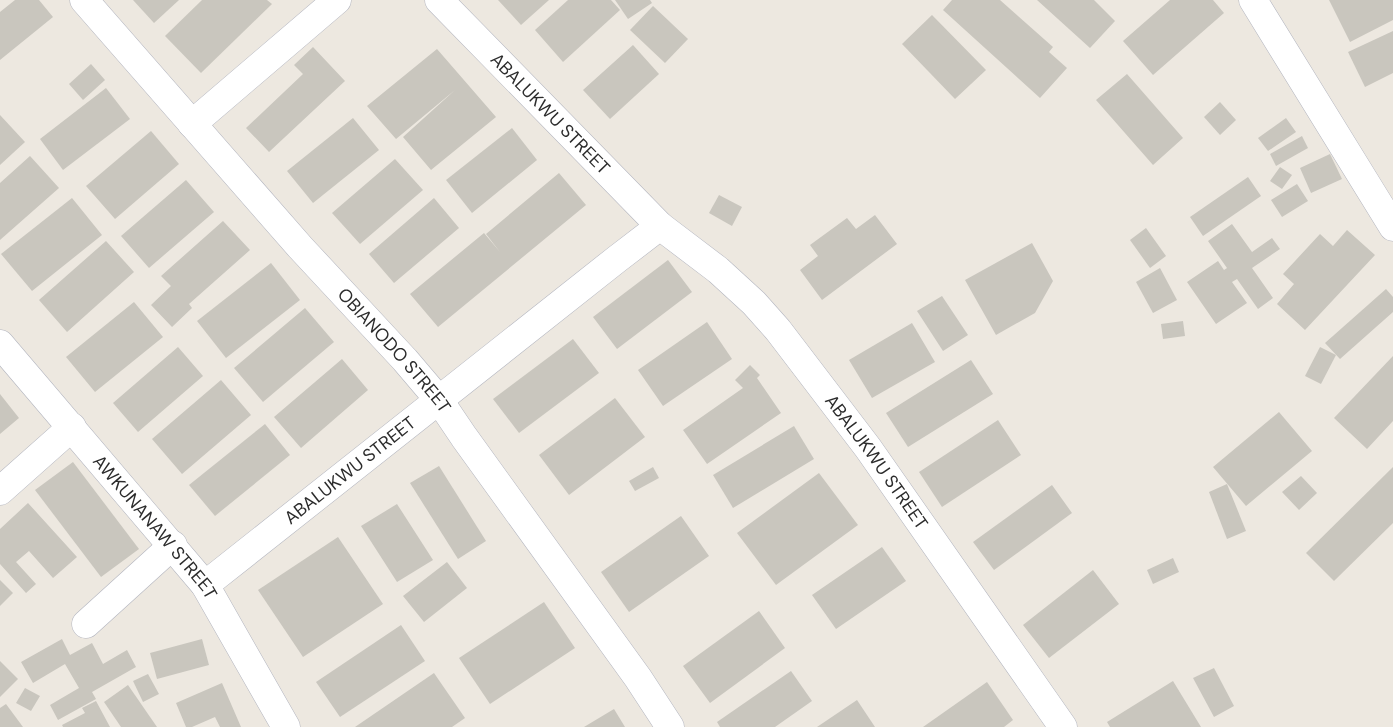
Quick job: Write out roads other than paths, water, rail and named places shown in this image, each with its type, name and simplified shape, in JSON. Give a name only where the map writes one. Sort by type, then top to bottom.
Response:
[{"type":"street","name":"OBIANODO STREET","points":[[84,0],[300,247],[405,360],[439,400],[633,670],[670,727]]},
{"type":"street","points":[[192,124],[337,0]]},
{"type":"street","name":"ABALUKWU STREET","points":[[439,0],[660,226],[718,270],[754,303],[778,330],[868,448],[1063,727]]},
{"type":"street","points":[[1253,0],[1393,227]]},
{"type":"street","name":"ABALUKWU STREET","points":[[205,585],[660,226]]},
{"type":"street","name":"AWKUNANAW STREET","points":[[0,344],[173,545],[205,585],[286,727]]},
{"type":"street","points":[[0,491],[72,427]]},
{"type":"street","points":[[86,624],[173,545]]}]
